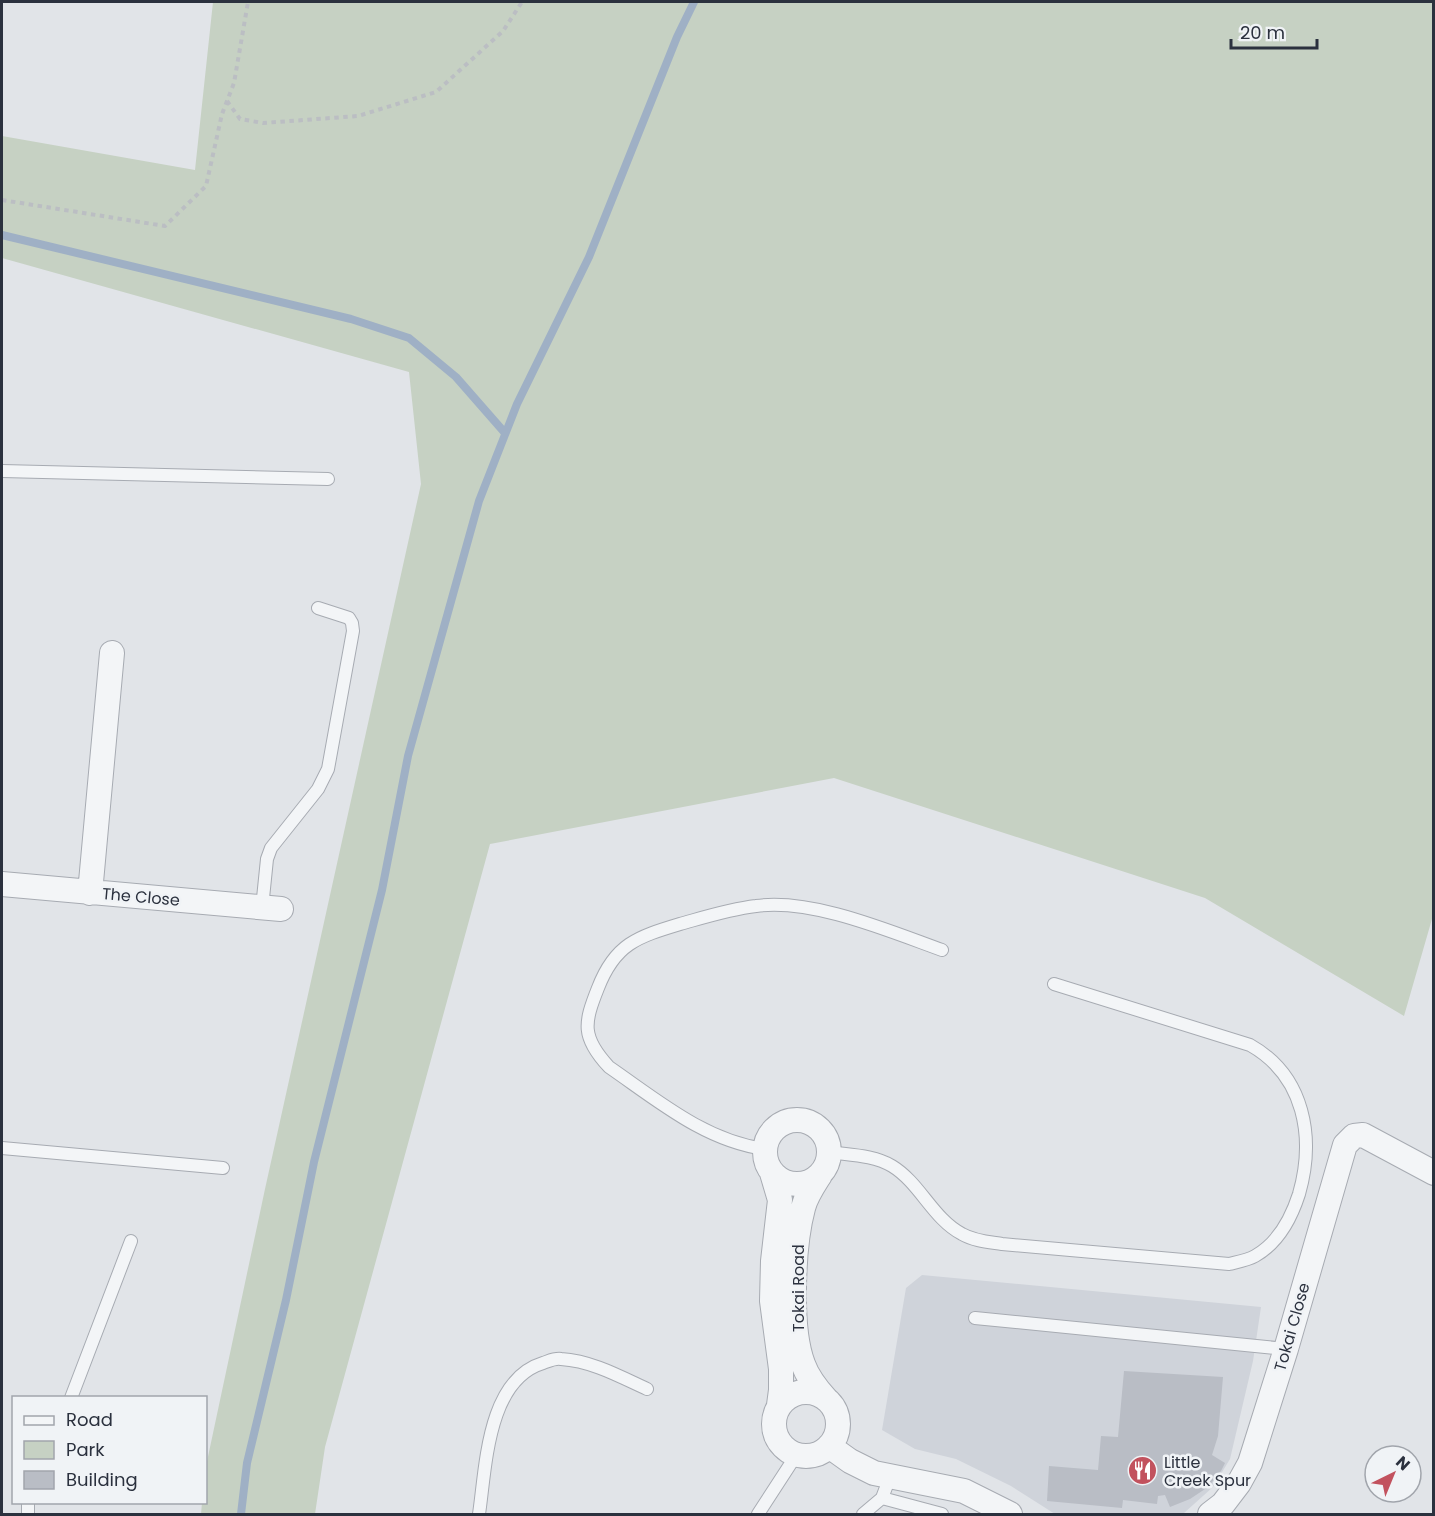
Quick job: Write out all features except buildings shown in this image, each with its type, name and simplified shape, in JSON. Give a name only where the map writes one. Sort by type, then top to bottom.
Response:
[{"type":"street","points":[[90,892],[112,653]]},
{"type":"street","name":"The Close","points":[[2,884],[271,909]]},
{"type":"street","points":[[799,1120],[809,1122],[818,1128],[825,1136],[829,1152],[826,1167],[820,1175],[811,1182],[790,1184],[772,1173],[767,1164],[765,1149],[771,1133],[779,1125],[799,1120]]},
{"type":"street","name":"Tokai Close","points":[[1210,1515],[1239,1483],[1250,1463],[1286,1349],[1342,1153],[1349,1140],[1359,1135],[1434,1173]]},
{"type":"street","name":"Tokai Road","points":[[772,1173],[780,1200],[773,1261],[772,1301],[781,1369],[782,1390],[779,1405]]},
{"type":"street","name":"Tokai Road","points":[[820,1175],[803,1206],[795,1270],[795,1304],[797,1337],[802,1364],[813,1385],[826,1399]]},
{"type":"street","points":[[806,1391],[816,1393],[826,1399],[833,1406],[838,1427],[829,1446],[814,1455],[797,1454],[788,1450],[780,1443],[776,1434],[775,1414],[779,1405],[786,1398],[806,1391]]},
{"type":"street","points":[[829,1446],[849,1461],[874,1473],[886,1488],[937,1484],[963,1491],[999,1512]]},
{"type":"lane","points":[[2,471],[328,479]]},
{"type":"lane","points":[[271,909],[267,859],[271,848],[318,789],[328,769],[353,631],[352,623],[344,615],[318,608]]},
{"type":"lane","points":[[765,1149],[747,1146],[717,1136],[687,1120],[609,1067],[600,1057],[591,1043],[587,1027],[588,1015],[606,968],[615,956],[629,944],[652,932],[704,917],[756,906],[782,905],[822,911],[942,950]]},
{"type":"lane","points":[[829,1152],[872,1158],[895,1168],[946,1222],[961,1234],[975,1239],[1002,1244],[1228,1264],[1253,1257],[1270,1246],[1286,1226],[1295,1206],[1306,1160],[1305,1123],[1290,1084],[1278,1066],[1264,1053],[1250,1046],[1054,984]]},
{"type":"lane","points":[[2,1148],[223,1168]]},
{"type":"lane","points":[[72,1396],[131,1241]]},
{"type":"lane","points":[[975,1318],[1286,1349]]},
{"type":"lane","points":[[479,1515],[489,1444],[501,1401],[514,1382],[533,1366],[558,1359],[586,1363],[647,1389]]},
{"type":"lane","points":[[758,1515],[797,1454]]},
{"type":"lane","points":[[863,1515],[886,1488],[942,1515]]},
{"type":"path","points":[[2,200],[165,226],[206,186],[227,101],[234,83],[248,2]]},
{"type":"path","points":[[227,101],[240,119],[263,123],[358,116],[436,92],[503,31],[522,2]]},
{"type":"shaded area","points":[[922,1275],[1261,1307],[1253,1361],[1230,1459],[1213,1487],[1184,1513],[1055,1514],[1011,1486],[956,1459],[915,1449],[882,1430],[906,1288]]},
{"type":"green space","points":[[213,2],[1433,2],[1434,912],[1404,1016],[1205,898],[834,778],[490,844],[325,1447],[315,1514],[201,1514],[202,1504],[207,1504],[207,1461],[265,1189],[421,484],[409,372],[2,258],[2,136],[195,170]]},
{"type":"waterway","points":[[241,1514],[247,1463],[286,1300],[314,1162],[382,890],[408,756],[479,501],[517,404],[589,257],[677,37],[694,2]]},
{"type":"waterway","points":[[2,235],[351,319],[409,338],[456,377],[505,433]]},
{"type":"place","name":"Little Creek Spur","points":[[1143,1471]]}]
